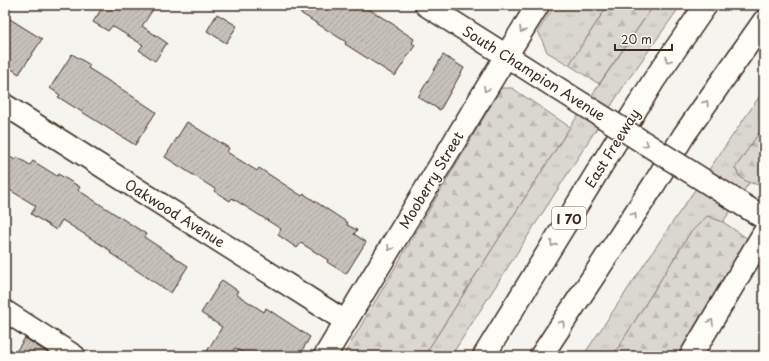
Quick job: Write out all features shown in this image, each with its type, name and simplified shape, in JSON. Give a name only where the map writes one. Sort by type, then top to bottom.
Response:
[{"type":"main road","name":"South Champion Avenue","points":[[426,5],[764,218]]},
{"type":"main road","name":"Mooberry Street","points":[[325,356],[538,5]]},
{"type":"main road","name":"East Freeway","points":[[484,356],[654,80],[706,5]]},
{"type":"main road","points":[[541,356],[653,186],[684,135],[764,21]]},
{"type":"main road","points":[[691,356],[764,233]]},
{"type":"street","name":"Oakwood Avenue","points":[[5,105],[345,321]]},
{"type":"street","points":[[5,311],[75,356]]},
{"type":"green space","points":[[555,5],[608,5],[569,65],[547,52],[538,31]]},
{"type":"green space","points":[[608,5],[654,5],[599,84],[569,65]]},
{"type":"green space","points":[[654,5],[681,5],[625,84],[451,356],[424,356],[570,127]]},
{"type":"green space","points":[[501,88],[512,88],[570,127],[424,356],[343,356]]},
{"type":"green space","points":[[764,90],[764,126],[735,168],[739,176],[749,183],[723,222],[707,216],[690,233],[613,356],[583,356],[672,223]]},
{"type":"green space","points":[[764,126],[764,182],[762,185],[746,181],[740,176],[735,168]]},
{"type":"green space","points":[[707,216],[723,222],[748,239],[679,356],[613,356],[690,233]]},
{"type":"building","points":[[104,5],[156,5],[142,26],[167,43],[155,61],[139,50],[143,45],[112,26],[108,31],[93,22]]},
{"type":"building","points":[[288,5],[362,5],[414,39],[412,43],[415,45],[395,76],[345,44],[346,42]]},
{"type":"building","points":[[217,14],[237,26],[226,43],[207,31]]},
{"type":"building","points":[[5,16],[42,39],[19,74],[5,65]]},
{"type":"building","points":[[72,54],[90,65],[88,68],[156,112],[135,145],[58,97],[60,95],[50,88]]},
{"type":"building","points":[[443,55],[464,68],[440,110],[418,97]]},
{"type":"building","points":[[187,122],[229,148],[227,152],[257,171],[259,168],[302,196],[304,194],[348,223],[347,225],[357,230],[354,234],[366,242],[346,274],[327,262],[328,260],[301,243],[297,248],[278,235],[281,229],[232,198],[230,201],[214,191],[215,189],[165,157]]},
{"type":"building","points":[[5,154],[15,160],[17,157],[30,165],[33,161],[57,176],[58,174],[80,187],[78,190],[146,234],[144,237],[188,266],[171,293],[110,253],[111,251],[62,220],[56,230],[31,214],[36,206],[5,187]]},
{"type":"building","points":[[222,280],[238,291],[236,294],[264,312],[266,308],[310,337],[299,356],[248,356],[235,348],[230,356],[204,356],[222,327],[201,313]]},
{"type":"building","points":[[25,338],[53,356],[13,356]]}]
